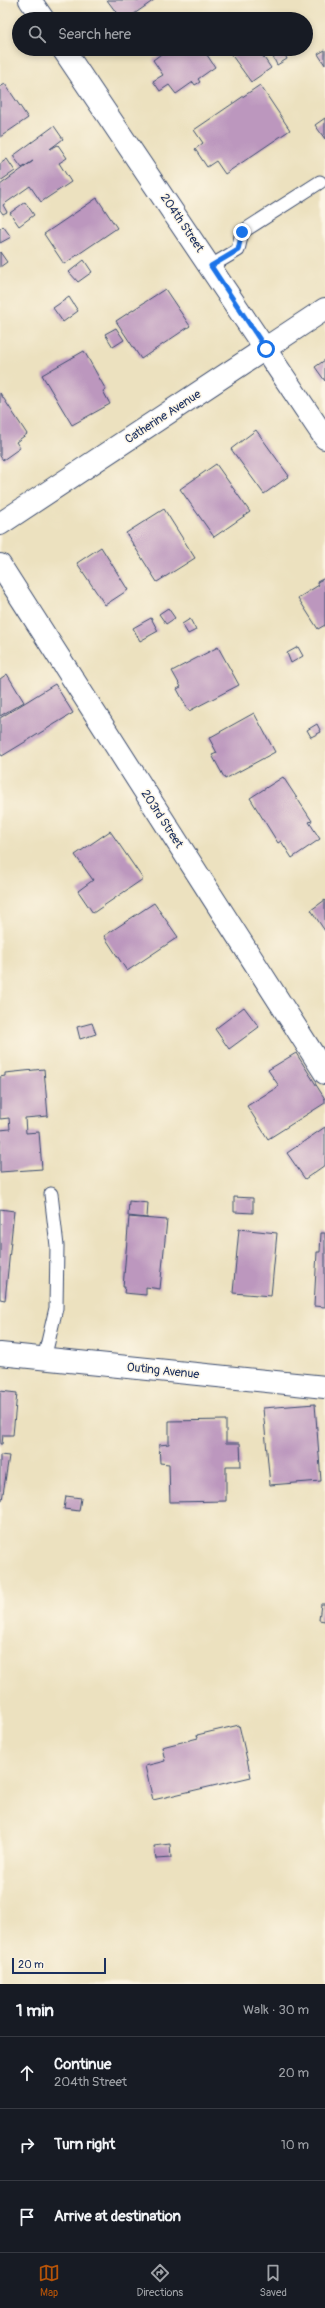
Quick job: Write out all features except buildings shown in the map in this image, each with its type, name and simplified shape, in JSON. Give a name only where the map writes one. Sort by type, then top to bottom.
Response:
[{"type":"street","points":[[30,0],[38,12]]},
{"type":"street","name":"204th Street","points":[[68,56],[211,266],[325,438]]},
{"type":"street","name":"Catherine Avenue","points":[[0,524],[325,309]]},
{"type":"street","name":"203rd Street","points":[[0,566],[325,1073]]},
{"type":"street","name":"Outing Avenue","points":[[0,1354],[325,1387]]},
{"type":"lane","points":[[211,266],[238,250],[242,232],[320,182]]},
{"type":"lane","points":[[44,1359],[56,1308],[57,1246],[51,1194]]},
{"type":"route","points":[[242,232],[238,250],[224,260],[211,266],[266,349]]}]
